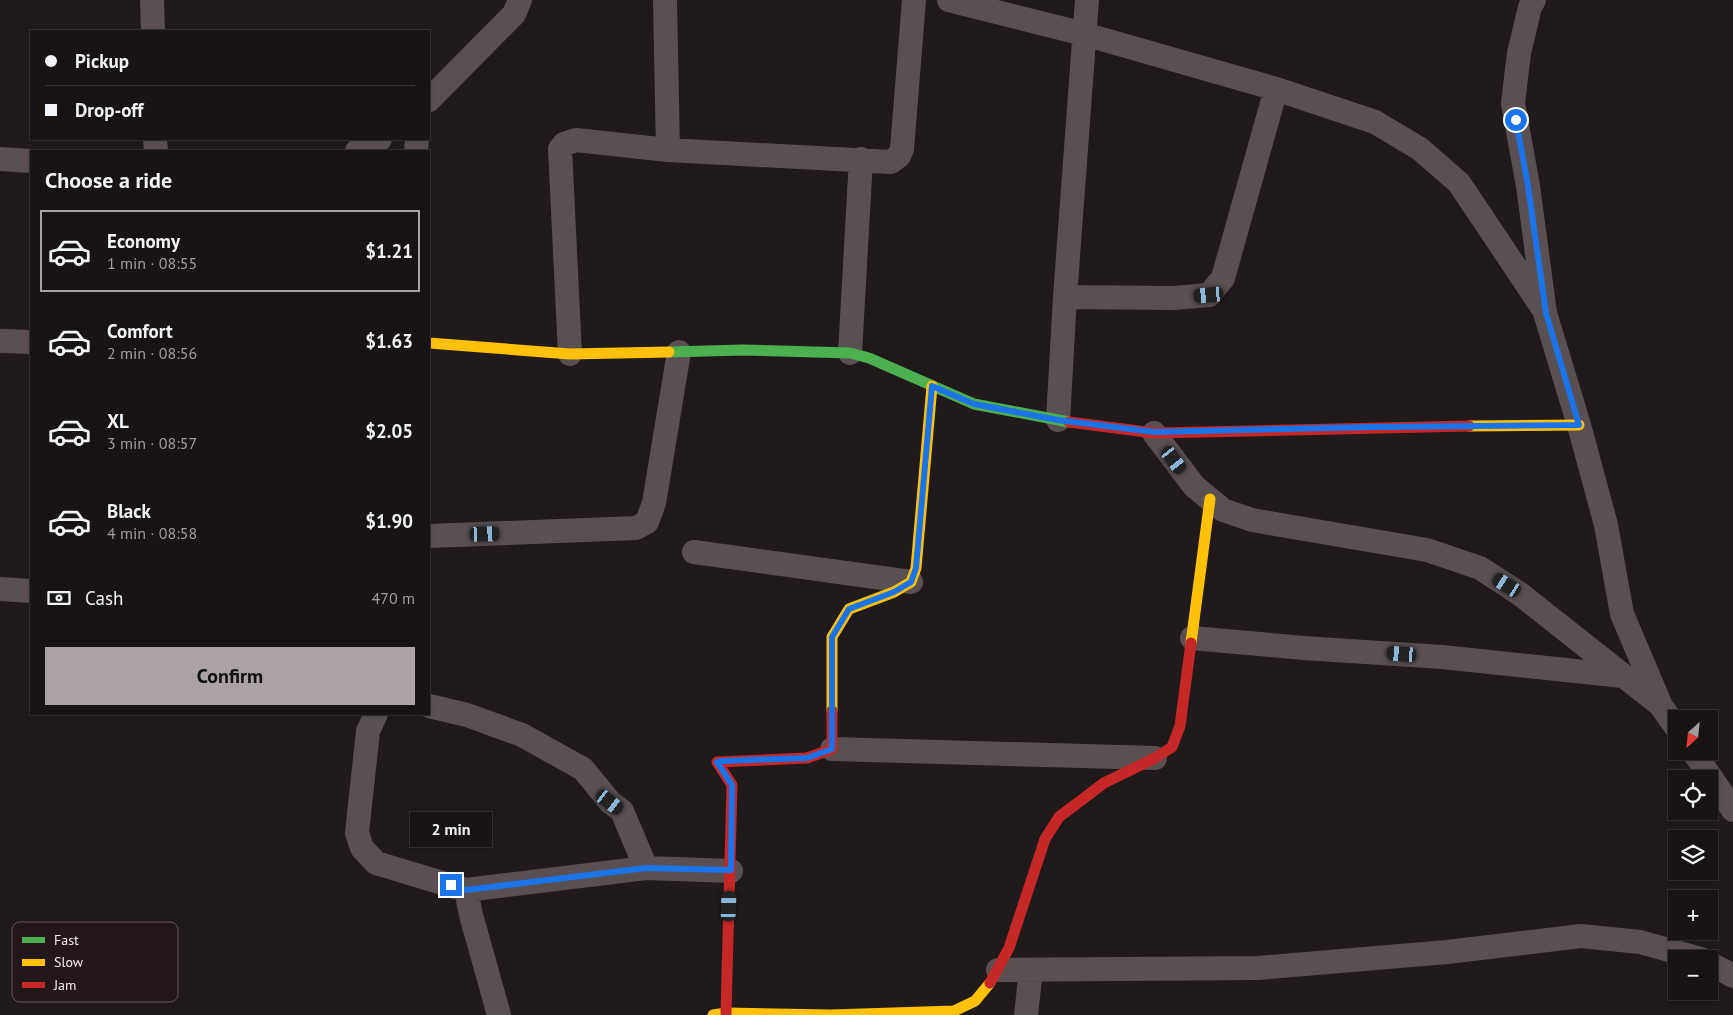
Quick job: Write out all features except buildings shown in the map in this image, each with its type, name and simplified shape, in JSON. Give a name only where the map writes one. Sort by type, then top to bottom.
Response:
[{"type":"street","points":[[152,0],[153,30]]},
{"type":"street","points":[[430,99],[514,14],[520,0]]},
{"type":"street","points":[[665,0],[668,150]]},
{"type":"street","points":[[570,354],[560,149],[564,144],[576,140],[668,150],[891,162],[899,156],[902,149],[914,0]]},
{"type":"street","points":[[949,0],[1084,34],[1276,89],[1375,122],[1420,149],[1459,183],[1546,313]]},
{"type":"street","points":[[1058,420],[1087,0]]},
{"type":"street","points":[[1534,0],[1530,7],[1519,53],[1513,103],[1528,186],[1546,313],[1606,525],[1622,614],[1662,706],[1668,715]]},
{"type":"street","points":[[1065,297],[1174,298],[1209,295],[1223,278],[1276,89]]},
{"type":"street","points":[[359,150],[378,140]]},
{"type":"street","points":[[0,159],[30,161]]},
{"type":"street","points":[[850,352],[862,159]]},
{"type":"street","points":[[0,341],[30,342]]},
{"type":"street","points":[[430,343],[570,354],[743,350],[850,352],[869,358],[974,404],[1058,420],[1154,432],[1579,425]]},
{"type":"street","points":[[430,536],[636,528],[647,522],[654,503],[679,352]]},
{"type":"street","points":[[832,749],[832,637],[849,609],[887,595],[911,582],[916,568],[932,386]]},
{"type":"street","points":[[1154,432],[1194,486],[1223,510],[1252,520],[1427,550],[1480,568],[1520,594],[1662,706]]},
{"type":"street","points":[[713,1015],[726,1013],[831,1014],[954,1011],[975,1002],[988,987],[1009,948],[1045,839],[1059,817],[1104,783],[1155,758],[1172,747],[1180,726],[1210,499]]},
{"type":"street","points":[[694,552],[911,582]]},
{"type":"street","points":[[0,589],[30,591]]},
{"type":"street","points":[[1192,638],[1442,657],[1623,676]]},
{"type":"street","points":[[430,706],[468,715],[522,735],[582,769],[610,802],[622,811],[646,868]]},
{"type":"street","points":[[376,715],[368,731],[357,833],[362,848],[376,863],[466,890],[646,868],[731,870]]},
{"type":"street","points":[[726,1013],[732,785],[717,762],[807,758],[832,749],[1155,758]]},
{"type":"street","points":[[1699,760],[1733,810]]},
{"type":"street","points":[[466,890],[471,916],[499,1015]]},
{"type":"street","points":[[998,970],[1258,968],[1447,952],[1580,936],[1640,942],[1669,950]]},
{"type":"street","points":[[1718,968],[1733,976]]},
{"type":"street","points":[[1026,1015],[1031,970]]},
{"type":"traffic: fast","points":[[669,352],[743,350],[850,353],[869,358],[974,404],[1069,422]]},
{"type":"traffic: slow","points":[[430,343],[570,354],[669,352]]},
{"type":"traffic: slow","points":[[832,711],[832,637],[849,609],[894,592],[911,582],[916,568],[932,386]]},
{"type":"traffic: slow","points":[[1469,426],[1579,425]]},
{"type":"traffic: slow","points":[[1191,643],[1210,499]]},
{"type":"traffic: slow","points":[[713,1015],[726,1013],[831,1015],[954,1011],[975,1001],[990,983]]},
{"type":"traffic: jam","points":[[1069,422],[1154,433],[1469,426]]},
{"type":"traffic: jam","points":[[990,983],[1009,948],[1045,839],[1059,817],[1104,783],[1155,758],[1172,747],[1180,726],[1191,643]]},
{"type":"traffic: jam","points":[[726,1013],[732,785],[717,762],[807,758],[832,749],[832,711]]},
{"type":"route","points":[[451,885],[466,890],[646,868],[731,870],[732,785],[717,762],[807,758],[832,749],[832,637],[849,609],[872,602],[911,582],[916,568],[932,386],[974,404],[1058,420],[1154,432],[1579,425],[1546,313],[1528,186],[1516,120]]}]
